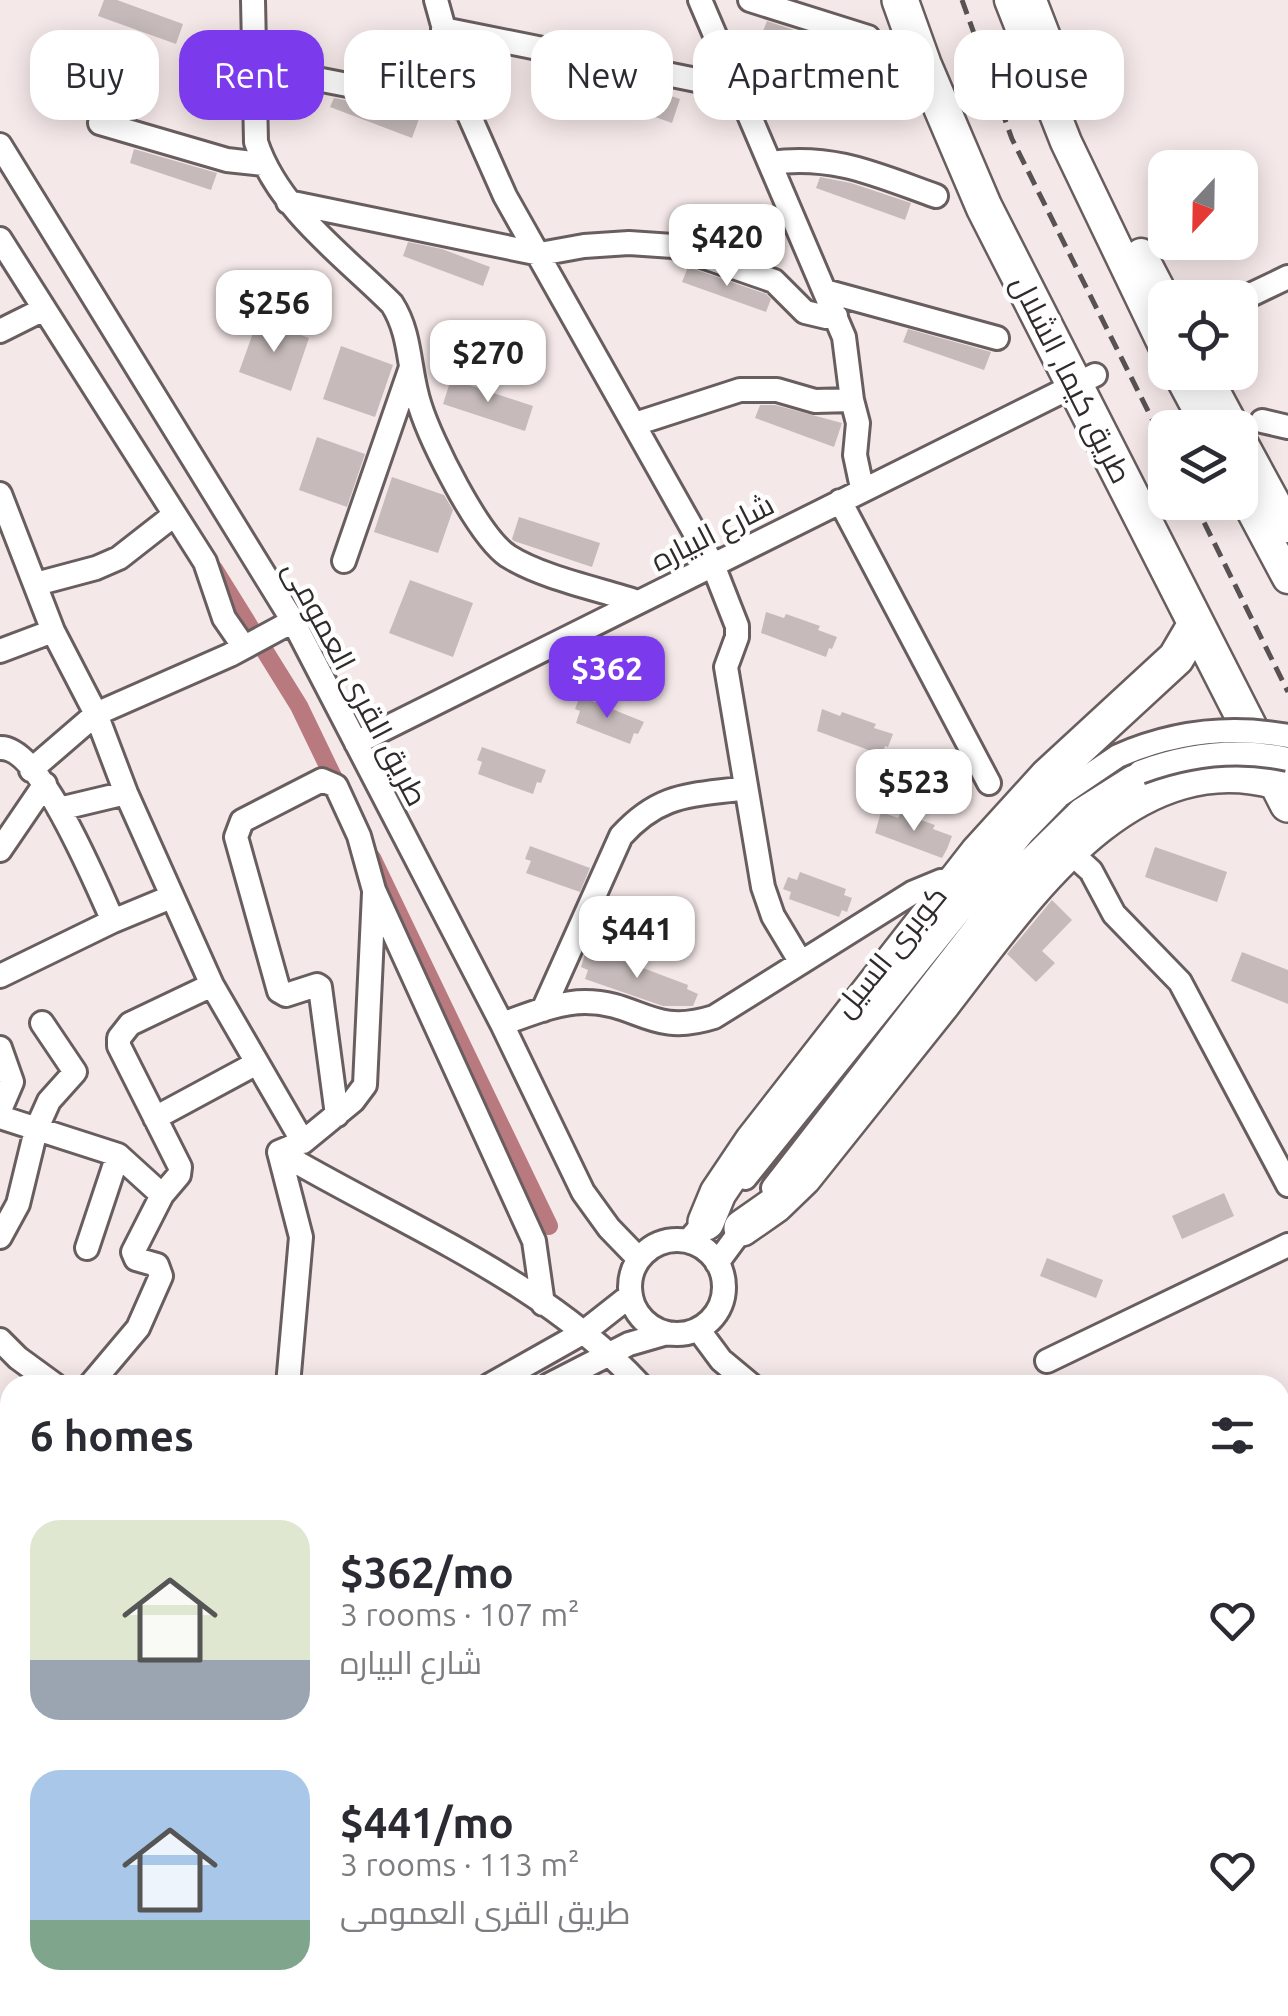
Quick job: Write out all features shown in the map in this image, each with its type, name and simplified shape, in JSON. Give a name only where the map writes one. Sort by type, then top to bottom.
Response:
[{"type":"highway","name":"طريق كيما, الشلال","points":[[900,0],[930,82],[1285,774]]},
{"type":"highway","name":"طريق كيما, الشلال","points":[[924,0],[973,127],[994,202]]},
{"type":"highway","name":"طريق كيما, الشلال","points":[[1085,380],[1196,624],[1285,774]]},
{"type":"highway","points":[[696,1232],[752,1140],[978,853],[1036,788],[1176,658],[1196,624]]},
{"type":"highway","points":[[742,1228],[775,1205],[803,1178],[1026,897],[1069,851],[1124,808],[1172,784],[1224,773],[1285,774]]},
{"type":"main road","points":[[1010,0],[1066,142],[1148,310]]},
{"type":"main road","points":[[1031,0],[1098,170],[1155,280]]},
{"type":"main road","points":[[1258,457],[1288,527]]},
{"type":"main road","points":[[1257,520],[1288,578]]},
{"type":"street","points":[[253,0],[254,30]]},
{"type":"street","points":[[436,0],[443,29],[693,79]]},
{"type":"street","points":[[700,0],[712,30]]},
{"type":"street","points":[[750,0],[846,30]]},
{"type":"street","points":[[256,120],[256,142],[263,164],[288,202],[392,304],[404,322],[420,407],[473,518],[488,539],[508,556],[532,567],[638,602]]},
{"type":"street","points":[[471,120],[504,196],[713,565],[737,626],[726,667],[763,887],[773,916],[800,961]]},
{"type":"street","points":[[750,120],[836,316],[849,359],[858,423],[855,455],[862,488]]},
{"type":"street","points":[[100,123],[227,160],[263,164]]},
{"type":"street","name":"طريق القرى العمومى","points":[[0,145],[289,623],[356,742],[584,1192],[609,1228],[640,1259]]},
{"type":"street","points":[[770,164],[822,160],[847,164],[936,196]]},
{"type":"street","points":[[288,202],[540,254],[599,245],[674,246],[774,280],[805,312],[836,316]]},
{"type":"street","points":[[0,239],[205,562],[224,618],[247,646]]},
{"type":"street","points":[[1258,292],[1288,278]]},
{"type":"street","points":[[825,291],[997,338]]},
{"type":"street","points":[[0,332],[44,309]]},
{"type":"street","points":[[344,561],[411,366]]},
{"type":"street","name":"شارع البياره","points":[[356,742],[1085,380]]},
{"type":"street","points":[[634,424],[740,390],[777,390],[815,401],[852,400]]},
{"type":"street","points":[[1258,429],[1288,428]]},
{"type":"street","points":[[0,494],[53,631],[96,714],[126,793],[212,985],[304,1142]]},
{"type":"street","points":[[840,502],[989,783]]},
{"type":"street","points":[[36,584],[119,558],[174,515]]},
{"type":"street","points":[[0,850],[38,777],[96,714],[289,623]]},
{"type":"street","points":[[0,651],[53,631]]},
{"type":"street","name":"كوبرى السيل","points":[[696,1232],[781,1136],[1022,833],[1059,796],[1118,756],[1159,740],[1203,731],[1247,730],[1288,736]]},
{"type":"street","points":[[0,748],[11,750],[38,777],[60,809],[113,921]]},
{"type":"street","name":"كوبرى السيل","points":[[718,1262],[1023,866],[1080,810],[1140,772],[1206,754],[1251,754],[1285,774]]},
{"type":"street","points":[[337,1115],[320,987],[311,986],[286,995],[279,991],[236,837],[239,826],[322,780],[336,786],[359,836],[374,890],[534,1241],[543,1304]]},
{"type":"street","points":[[543,1010],[621,836],[636,820],[672,798],[746,788]]},
{"type":"street","points":[[60,809],[126,793]]},
{"type":"street","points":[[1069,851],[1091,871],[1114,914],[1180,982],[1288,1185]]},
{"type":"street","points":[[502,1024],[543,1010],[586,1002],[618,1008],[659,1023],[696,1022],[714,1017],[926,885],[958,880]]},
{"type":"street","points":[[278,1152],[304,1142],[337,1115],[359,1095],[368,1071],[374,890]]},
{"type":"street","points":[[0,976],[171,897]]},
{"type":"street","points":[[98,1375],[138,1328],[162,1276],[157,1265],[136,1258],[133,1252],[180,1167],[119,1046],[119,1038],[130,1024],[212,985]]},
{"type":"street","points":[[0,1237],[18,1204],[36,1130],[48,1100],[75,1072],[42,1023]]},
{"type":"street","points":[[0,1048],[12,1082],[0,1114],[36,1130],[118,1155],[162,1195]]},
{"type":"street","points":[[154,1118],[257,1063]]},
{"type":"street","points":[[278,1152],[472,1258],[584,1332],[631,1375]]},
{"type":"street","points":[[278,1152],[301,1237],[289,1375]]},
{"type":"street","points":[[87,1248],[118,1155]]},
{"type":"street","points":[[569,1375],[628,1344],[667,1333],[683,1334],[711,1320],[720,1308],[724,1277],[718,1262],[699,1245],[696,1232],[661,1243],[640,1259],[633,1270],[631,1295],[644,1319],[667,1333]]},
{"type":"street","points":[[1046,1362],[1288,1245]]},
{"type":"street","points":[[508,1375],[584,1332],[631,1295]]},
{"type":"street","points":[[698,1329],[721,1360],[739,1375]]},
{"type":"street","points":[[0,1340],[41,1375]]},
{"type":"building","points":[[104,0],[117,0],[183,24],[176,44],[159,38],[159,30],[137,30],[98,16]]},
{"type":"building","points":[[767,21],[794,30],[763,30]]},
{"type":"building","points":[[673,97],[680,99],[673,120]]},
{"type":"building","points":[[334,98],[344,100],[344,112],[330,107]]},
{"type":"building","points":[[364,120],[419,120],[412,138]]},
{"type":"building","points":[[134,149],[217,173],[211,190],[130,163]]},
{"type":"building","points":[[820,177],[911,203],[905,220],[816,188]]},
{"type":"building","points":[[408,242],[442,249],[490,267],[483,286],[403,256]]},
{"type":"building","points":[[688,267],[766,294],[771,299],[766,312],[682,282]]},
{"type":"building","points":[[258,319],[309,338],[291,391],[239,372]]},
{"type":"building","points":[[908,329],[991,352],[984,370],[903,342]]},
{"type":"building","points":[[341,346],[393,365],[375,417],[323,399]]},
{"type":"building","points":[[451,379],[533,406],[525,431],[443,404]]},
{"type":"building","points":[[760,405],[775,405],[842,423],[834,447],[755,418]]},
{"type":"building","points":[[317,437],[365,454],[347,507],[299,490]]},
{"type":"building","points":[[392,477],[444,495],[453,510],[438,553],[374,532]]},
{"type":"building","points":[[519,517],[600,543],[592,567],[514,541]]},
{"type":"building","points":[[410,580],[473,603],[453,657],[389,633]]},
{"type":"building","points":[[766,612],[784,618],[786,614],[820,626],[818,630],[837,637],[832,649],[826,657],[761,633]]},
{"type":"building","points":[[580,696],[644,722],[638,734],[634,733],[630,744],[576,723],[580,711],[575,709]]},
{"type":"building","points":[[822,709],[876,724],[874,728],[893,734],[888,747],[882,755],[817,731]]},
{"type":"building","points":[[482,747],[546,770],[533,794],[478,774],[482,762],[477,760]]},
{"type":"building","points":[[881,812],[898,818],[901,813],[935,825],[933,829],[952,836],[942,858],[875,833]]},
{"type":"building","points":[[530,846],[590,868],[580,892],[526,873],[531,861],[525,859]]},
{"type":"building","points":[[1155,847],[1227,872],[1217,902],[1145,877]]},
{"type":"building","points":[[800,872],[846,889],[844,895],[852,898],[847,912],[842,910],[839,917],[789,899],[791,892],[783,889],[788,877],[797,880]]},
{"type":"building","points":[[1052,900],[1072,920],[1042,951],[1055,963],[1036,982],[1007,954]]},
{"type":"building","points":[[595,950],[688,985],[687,989],[698,994],[693,1006],[663,1006],[585,979],[588,970],[581,967],[585,954],[593,957]]},
{"type":"building","points":[[1242,952],[1288,970],[1288,1004],[1231,981]]},
{"type":"building","points":[[1224,1193],[1234,1216],[1182,1239],[1172,1216]]},
{"type":"building","points":[[1047,1258],[1103,1280],[1096,1298],[1040,1276]]},
{"type":"waterway","points":[[214,569],[299,706],[339,789]]},
{"type":"waterway","points":[[372,858],[549,1226]]},
{"type":"railway","points":[[962,0],[1012,139],[1148,411]]},
{"type":"railway","points":[[1203,520],[1288,692]]}]
